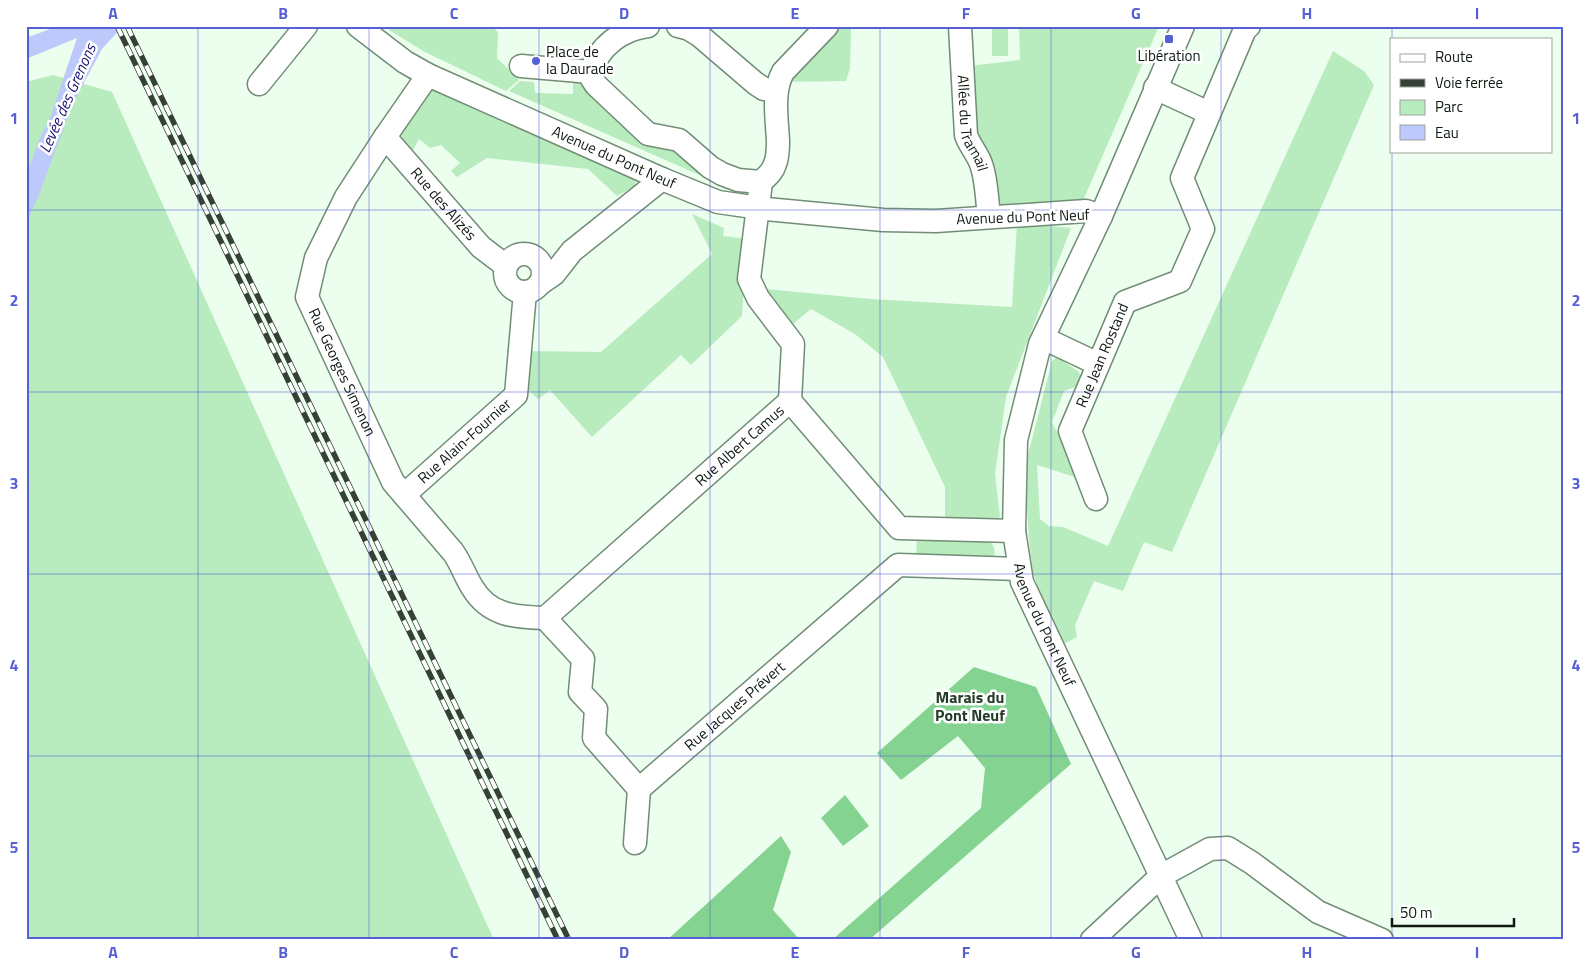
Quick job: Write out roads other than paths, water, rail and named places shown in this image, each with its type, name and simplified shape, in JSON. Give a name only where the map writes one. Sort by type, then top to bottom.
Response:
[{"type":"street","points":[[259,84],[306,26]]},
{"type":"street","name":"Avenue du Pont Neuf","points":[[358,26],[405,62],[428,75],[718,202],[757,208],[883,220],[989,218],[1086,211],[1101,216],[1042,338],[1016,440],[1014,531],[1022,582],[1191,940]]},
{"type":"street","points":[[648,26],[622,33],[602,50],[594,62],[591,72],[592,79],[596,85],[648,134],[680,140],[710,167],[722,174],[738,180],[761,182]]},
{"type":"street","points":[[678,26],[689,29],[699,35],[755,83],[776,91]]},
{"type":"street","points":[[790,401],[793,344],[758,298],[749,279],[761,182],[770,174],[778,152],[776,91],[778,80],[783,72],[828,26]]},
{"type":"street","name":"Allée du Tramail","points":[[960,26],[966,135],[982,166],[989,218]]},
{"type":"street","points":[[1101,216],[1183,26]]},
{"type":"street","name":"Rue Jean Rostand","points":[[1096,499],[1070,431],[1124,302],[1180,281],[1184,272],[1203,229],[1182,178],[1246,28],[1249,26]]},
{"type":"street","points":[[521,66],[591,72]]},
{"type":"street","name":"Rue Georges Simenon","points":[[428,75],[346,197],[316,258],[307,297],[393,482],[453,552],[473,589],[482,600],[504,614],[517,617],[545,618]]},
{"type":"street","points":[[1155,88],[1209,113]]},
{"type":"street","name":"Rue des Alizés","points":[[385,137],[481,247],[506,266]]},
{"type":"street","points":[[533,288],[543,270],[538,260],[526,254],[520,254],[509,260],[504,272],[508,284],[518,292],[533,288],[554,274],[572,251],[662,179]]},
{"type":"street","points":[[538,260],[572,251]]},
{"type":"street","name":"Rue Alain-Fournier","points":[[404,495],[516,395],[533,288]]},
{"type":"street","points":[[1042,338],[1098,364]]},
{"type":"street","name":"Rue Albert Camus","points":[[545,618],[790,401],[899,528]]},
{"type":"street","points":[[1014,531],[899,528],[898,565],[1019,569]]},
{"type":"street","name":"Rue Jacques Prévert","points":[[639,789],[898,565]]},
{"type":"street","points":[[545,618],[583,659],[580,692],[596,709],[594,738],[639,789],[635,843]]},
{"type":"street","points":[[1092,940],[1161,876],[1210,849],[1228,848],[1252,863],[1318,912],[1382,940]]},
{"type":"water","name":"Levée des Grenons","points":[[58,26],[123,26],[102,49],[72,105],[40,192],[26,224],[26,177],[39,140],[50,118],[77,38],[26,59],[26,38]]},
{"type":"railway","points":[[117,26],[558,940]]},
{"type":"railway","points":[[127,26],[569,940]]},
{"type":"place","name":"Libération","points":[[1169,39]]},
{"type":"place","name":"Place de la Daurade","points":[[536,61]]},
{"type":"district","name":"Marais du Pont Neuf","points":[[970,706]]}]
